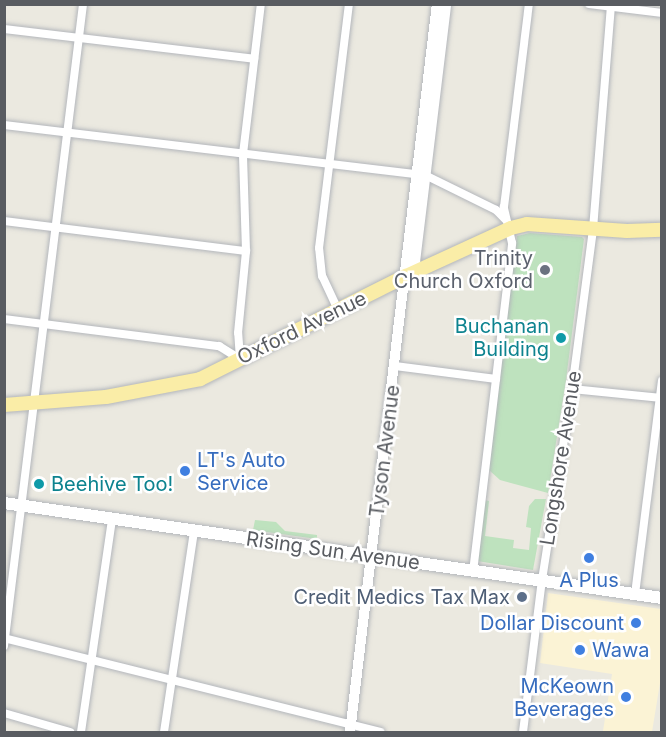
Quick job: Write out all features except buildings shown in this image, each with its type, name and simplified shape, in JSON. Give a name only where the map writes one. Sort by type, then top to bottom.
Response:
[{"type":"main road","name":"Oxford Avenue","points":[[4,405],[106,397],[189,383],[339,312],[406,276],[511,228],[527,224],[662,231]]},
{"type":"main road","name":"Rising Sun Avenue","points":[[4,502],[662,598]]},
{"type":"street","points":[[82,4],[5,641],[93,660],[350,729],[380,732]]},
{"type":"street","points":[[240,359],[238,333],[246,251],[243,154],[261,4]]},
{"type":"street","points":[[339,312],[320,269],[319,248],[349,4]]},
{"type":"street","name":"Tyson Avenue","points":[[432,81],[437,4]]},
{"type":"street","name":"Tyson Avenue","points":[[350,729],[406,276],[415,262],[420,175],[432,81],[446,4]]},
{"type":"street","points":[[473,572],[510,264],[511,228],[504,207],[528,4]]},
{"type":"street","points":[[589,4],[662,14]]},
{"type":"street","name":"Longshore Avenue","points":[[523,732],[542,580],[572,389],[593,229],[611,6]]},
{"type":"street","points":[[4,29],[254,59]]},
{"type":"street","points":[[4,125],[420,175],[503,214],[511,228]]},
{"type":"street","points":[[4,221],[246,251]]},
{"type":"street","points":[[4,319],[219,346],[240,359]]},
{"type":"street","points":[[395,366],[496,379]]},
{"type":"street","points":[[635,594],[662,381]]},
{"type":"street","points":[[572,389],[660,398]]},
{"type":"street","points":[[81,732],[112,519]]},
{"type":"street","points":[[164,732],[194,531]]},
{"type":"street","points":[[4,713],[70,732]]},
{"type":"shaded area","points":[[548,593],[661,609],[661,677],[652,732],[603,731],[612,674],[540,663]]},
{"type":"green space","points":[[530,233],[584,239],[566,380],[548,493],[500,480],[489,470],[517,236]]},
{"type":"green space","points":[[535,499],[546,499],[533,570],[477,561],[484,500],[489,501],[485,536],[514,540],[513,548],[529,550],[531,528],[526,527],[529,506]]},
{"type":"green space","points":[[255,520],[276,522],[285,531],[317,535],[317,539],[253,530]]},
{"type":"place","name":"Trinity Church Oxford","points":[[545,270]]},
{"type":"place","name":"Buchanan Building","points":[[561,338]]},
{"type":"place","name":"LT's Auto Service","points":[[185,471]]},
{"type":"place","name":"Beehive Too!","points":[[39,484]]},
{"type":"place","name":"A Plus","points":[[589,558]]},
{"type":"place","name":"Credit Medics Tax Max","points":[[522,597]]},
{"type":"place","name":"Dollar Discount","points":[[636,623]]},
{"type":"place","name":"Wawa","points":[[580,650]]},
{"type":"place","name":"McKeown Beverages","points":[[626,697]]}]
